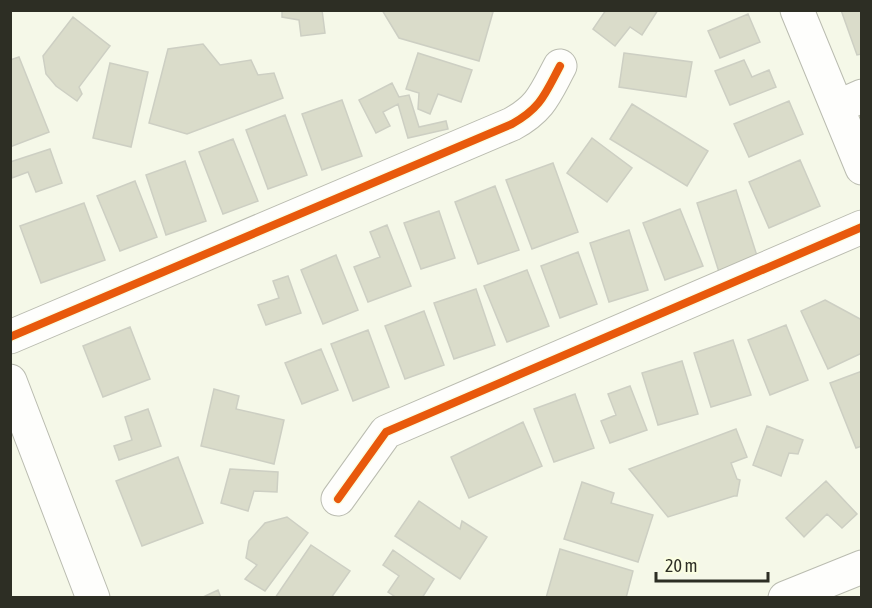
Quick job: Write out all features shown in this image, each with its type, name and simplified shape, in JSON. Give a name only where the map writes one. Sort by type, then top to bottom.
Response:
[{"type":"street","points":[[797,10],[849,101],[861,168]]},
{"type":"street","points":[[10,337],[512,124],[529,115],[542,100],[560,66]]},
{"type":"street","points":[[338,499],[386,432],[861,227]]},
{"type":"street","points":[[10,381],[93,597]]},
{"type":"street","points":[[785,597],[861,567]]},
{"type":"building","points":[[282,10],[322,10],[325,33],[301,36],[299,20],[282,17]]},
{"type":"building","points":[[382,10],[487,10],[493,12],[479,61],[399,38]]},
{"type":"building","points":[[606,10],[658,10],[642,35],[630,27],[615,46],[593,29]]},
{"type":"building","points":[[841,10],[862,10],[862,54],[857,55]]},
{"type":"building","points":[[748,14],[760,42],[720,58],[708,31]]},
{"type":"building","points":[[73,17],[110,46],[79,87],[82,94],[77,101],[56,86],[46,74],[43,56]]},
{"type":"building","points":[[203,44],[220,65],[251,60],[258,75],[274,73],[283,98],[187,134],[149,123],[168,49]]},
{"type":"building","points":[[418,53],[472,70],[461,102],[438,94],[430,114],[418,109],[419,93],[406,89]]},
{"type":"building","points":[[624,53],[692,62],[686,97],[619,87]]},
{"type":"building","points":[[19,57],[49,132],[10,147],[10,60]]},
{"type":"building","points":[[744,60],[752,77],[769,70],[776,87],[730,105],[715,71]]},
{"type":"building","points":[[110,63],[148,72],[131,147],[93,138]]},
{"type":"building","points":[[392,83],[399,97],[409,95],[419,127],[446,121],[448,129],[408,138],[398,104],[383,112],[390,126],[376,133],[359,100]]},
{"type":"building","points":[[342,100],[362,156],[322,170],[302,114]]},
{"type":"building","points":[[789,101],[803,134],[749,157],[734,124]]},
{"type":"building","points":[[632,104],[708,151],[687,186],[610,139]]},
{"type":"building","points":[[285,115],[307,175],[268,189],[246,130]]},
{"type":"building","points":[[592,138],[632,168],[607,202],[567,173]]},
{"type":"building","points":[[233,139],[258,201],[223,214],[199,152]]},
{"type":"building","points":[[50,149],[62,183],[36,192],[28,172],[12,178],[10,162]]},
{"type":"building","points":[[800,160],[820,206],[769,228],[749,182]]},
{"type":"building","points":[[185,161],[206,221],[166,235],[146,175]]},
{"type":"building","points":[[553,163],[578,232],[532,249],[506,180]]},
{"type":"building","points":[[135,181],[157,237],[120,251],[97,196]]},
{"type":"building","points":[[495,186],[519,250],[478,264],[455,202]]},
{"type":"building","points":[[736,190],[758,259],[719,272],[697,203]]},
{"type":"building","points":[[84,203],[105,260],[41,283],[20,226]]},
{"type":"building","points":[[680,209],[703,266],[665,280],[643,223]]},
{"type":"building","points":[[439,211],[455,258],[421,269],[404,223]]},
{"type":"building","points":[[387,225],[411,286],[368,302],[354,267],[380,257],[370,232]]},
{"type":"building","points":[[629,230],[648,290],[609,302],[590,243]]},
{"type":"building","points":[[578,252],[597,304],[560,318],[541,266]]},
{"type":"building","points":[[336,255],[358,310],[323,324],[301,270]]},
{"type":"building","points":[[527,270],[549,326],[507,342],[484,286]]},
{"type":"building","points":[[288,276],[301,313],[266,325],[258,305],[279,298],[273,281]]},
{"type":"building","points":[[476,289],[495,345],[454,359],[434,303]]},
{"type":"building","points":[[825,300],[862,320],[862,353],[828,369],[801,311]]},
{"type":"building","points":[[424,311],[444,365],[405,379],[385,326]]},
{"type":"building","points":[[786,325],[808,380],[770,395],[748,340]]},
{"type":"building","points":[[130,327],[150,379],[103,397],[83,346]]},
{"type":"building","points":[[368,330],[389,387],[353,401],[331,344]]},
{"type":"building","points":[[733,340],[751,395],[711,407],[694,353]]},
{"type":"building","points":[[321,349],[338,390],[302,404],[285,363]]},
{"type":"building","points":[[682,361],[698,414],[658,425],[642,373]]},
{"type":"building","points":[[862,371],[862,446],[856,448],[830,383]]},
{"type":"building","points":[[630,386],[647,430],[610,443],[601,421],[616,415],[608,394]]},
{"type":"building","points":[[214,389],[239,396],[236,409],[284,420],[274,464],[201,446]]},
{"type":"building","points":[[575,394],[594,448],[554,462],[534,409]]},
{"type":"building","points":[[148,409],[161,446],[119,460],[114,446],[132,440],[125,417]]},
{"type":"building","points":[[523,422],[542,466],[469,498],[451,457]]},
{"type":"building","points":[[767,426],[803,440],[798,454],[789,453],[781,476],[753,465]]},
{"type":"building","points":[[736,429],[747,457],[731,463],[737,479],[740,480],[737,496],[668,517],[629,469]]},
{"type":"building","points":[[178,457],[203,523],[142,546],[116,481]]},
{"type":"building","points":[[230,469],[278,472],[277,492],[254,491],[248,511],[221,503]]},
{"type":"building","points":[[826,481],[857,514],[842,528],[827,514],[804,537],[786,518]]},
{"type":"building","points":[[582,482],[614,493],[611,503],[653,515],[638,562],[564,539]]},
{"type":"building","points":[[419,501],[460,529],[462,521],[487,537],[460,579],[395,536]]},
{"type":"building","points":[[287,517],[308,533],[265,591],[245,579],[257,565],[246,558],[249,541],[265,523]]},
{"type":"building","points":[[311,545],[350,571],[331,598],[275,598]]},
{"type":"building","points":[[560,549],[633,571],[626,598],[546,598]]},
{"type":"building","points":[[393,550],[434,579],[422,598],[397,598],[388,592],[399,576],[383,565]]},
{"type":"building","points":[[218,590],[221,598],[201,598]]},
{"type":"cycle path","points":[[10,337],[512,124],[536,106],[560,66]]},
{"type":"cycle path","points":[[338,499],[386,432],[862,227]]}]
